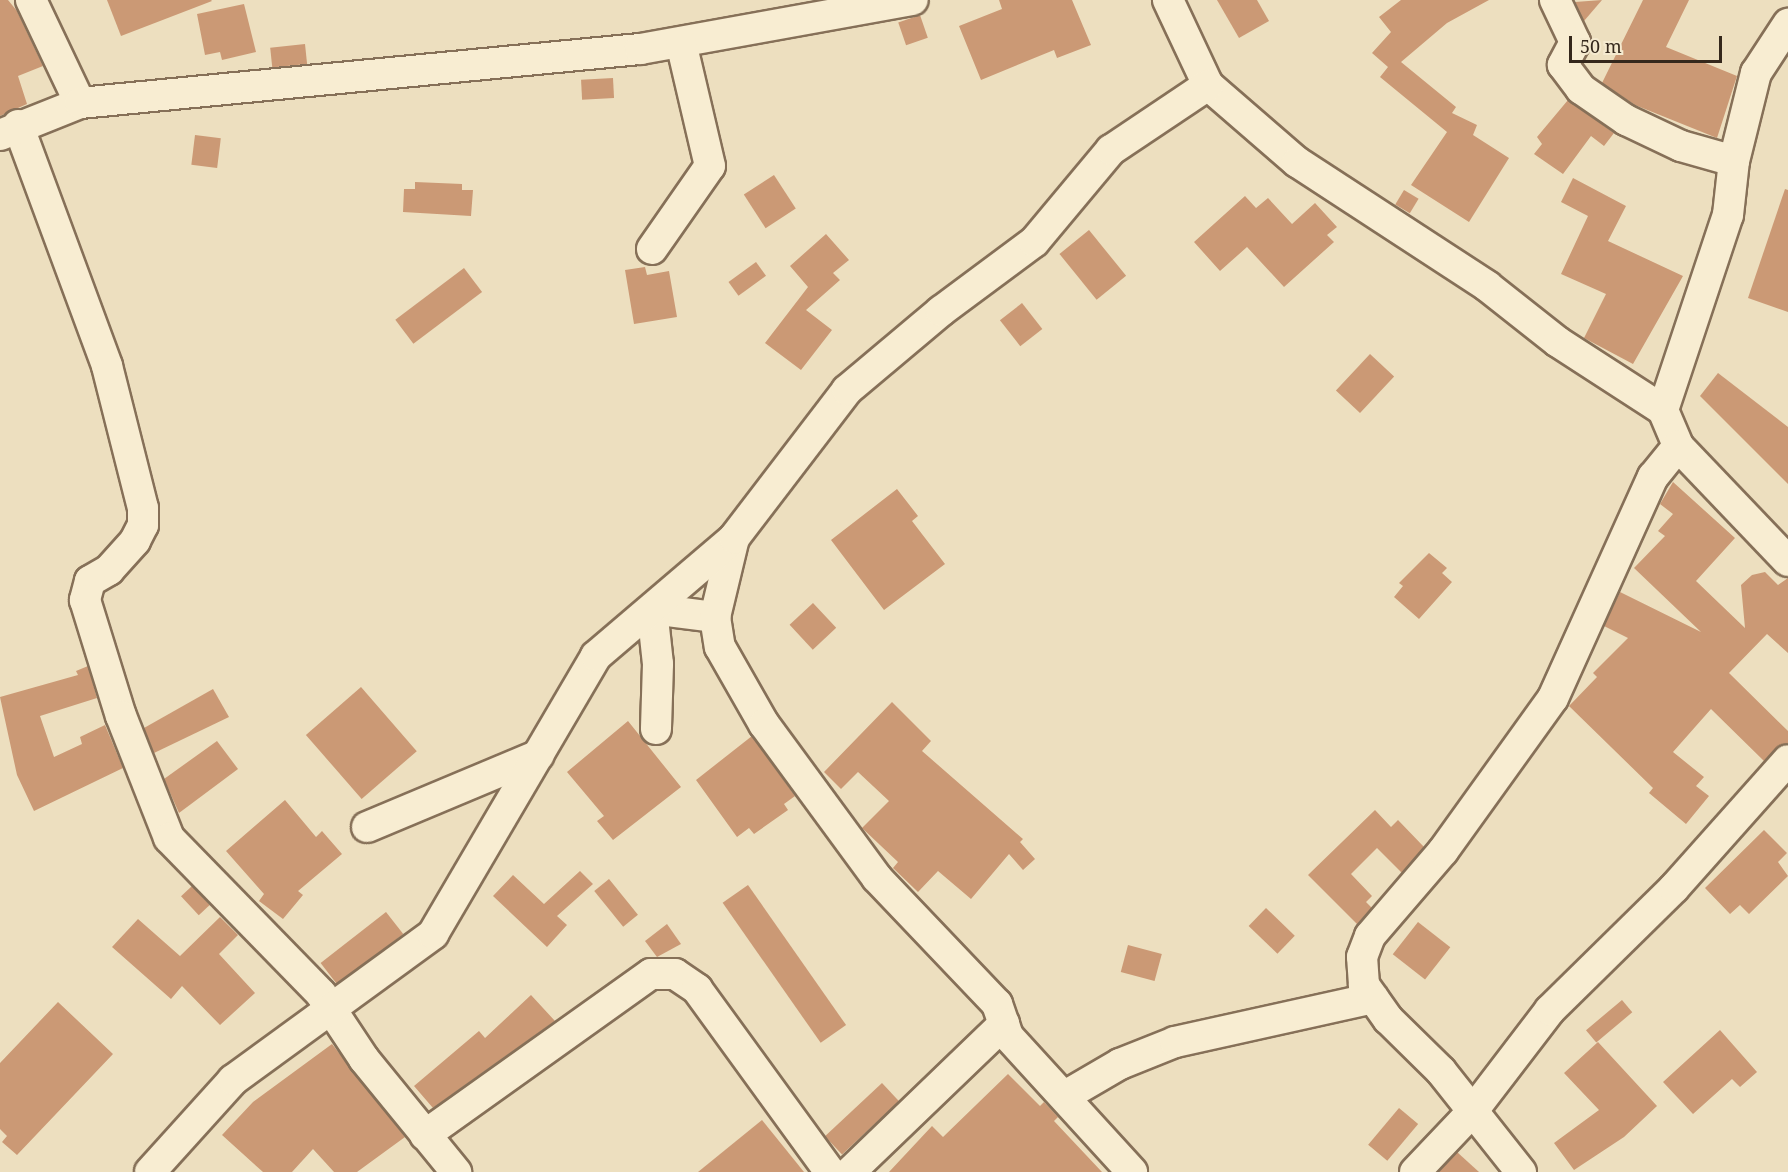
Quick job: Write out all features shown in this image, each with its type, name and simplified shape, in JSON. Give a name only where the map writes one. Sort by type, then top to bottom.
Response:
[{"type":"street","points":[[31,0],[80,103]]},
{"type":"street","points":[[456,1172],[329,1010],[321,994],[169,838],[121,717],[85,600],[90,581],[109,570],[135,541],[143,525],[143,508],[107,366],[9,130],[80,103],[681,42],[913,0]]},
{"type":"street","points":[[1168,0],[1208,85],[1297,162],[1487,286],[1558,342],[1663,410],[1678,446],[1788,561]]},
{"type":"street","points":[[1555,0],[1575,42],[1563,65],[1581,89],[1626,120],[1681,146],[1734,161]]},
{"type":"street","points":[[1663,410],[1728,215],[1734,161],[1756,73],[1788,25]]},
{"type":"street","points":[[652,249],[710,166],[681,42]]},
{"type":"street","points":[[150,1172],[233,1080],[433,934],[596,656],[734,538],[847,390],[941,311],[1034,242],[1111,150],[1208,85]]},
{"type":"street","points":[[1521,1172],[1364,985],[1362,957],[1370,936],[1443,850],[1553,698],[1653,477],[1678,446]]},
{"type":"street","points":[[734,538],[714,617],[720,647],[764,724],[877,878],[997,1004],[1008,1036],[1065,1096],[1078,1117],[1132,1172]]},
{"type":"street","points":[[652,609],[714,617]]},
{"type":"street","points":[[652,609],[658,664],[656,729]]},
{"type":"street","points":[[367,827],[539,755]]},
{"type":"street","points":[[1415,1172],[1472,1112],[1550,1010],[1674,888],[1788,760]]},
{"type":"street","points":[[425,1135],[651,974],[675,974],[697,989],[830,1172]]},
{"type":"street","points":[[1065,1096],[1120,1064],[1175,1042],[1374,998]]},
{"type":"street","points":[[850,1172],[1004,1024]]},
{"type":"building","points":[[0,0],[8,0],[17,11],[43,66],[18,76],[27,104],[0,116]]},
{"type":"building","points":[[107,0],[211,0],[212,1],[121,36]]},
{"type":"building","points":[[999,0],[1072,0],[1091,45],[1057,58],[1054,50],[981,80],[959,26],[1002,9]]},
{"type":"building","points":[[1217,0],[1257,0],[1269,21],[1239,38]]},
{"type":"building","points":[[1401,0],[1489,0],[1447,23],[1401,62],[1456,107],[1452,113],[1477,125],[1473,135],[1509,158],[1469,222],[1411,185],[1447,132],[1380,77],[1388,67],[1372,53],[1391,32],[1379,17]]},
{"type":"building","points":[[1602,0],[1584,21],[1575,2]]},
{"type":"building","points":[[1643,0],[1689,0],[1666,47],[1737,76],[1717,138],[1635,105],[1602,83]]},
{"type":"building","points":[[244,4],[256,52],[222,60],[220,52],[205,55],[197,14]]},
{"type":"building","points":[[920,15],[928,38],[906,45],[898,22]]},
{"type":"building","points":[[305,44],[307,64],[272,68],[270,48]]},
{"type":"building","points":[[613,78],[614,98],[582,100],[581,80]]},
{"type":"building","points":[[1568,100],[1614,133],[1604,146],[1591,136],[1563,174],[1534,154],[1542,144],[1537,137]]},
{"type":"building","points":[[195,135],[221,138],[217,168],[191,165]]},
{"type":"building","points":[[774,175],[796,209],[766,228],[744,195]]},
{"type":"building","points":[[1573,178],[1626,206],[1608,241],[1683,276],[1633,364],[1584,338],[1606,294],[1561,274],[1588,216],[1561,202]]},
{"type":"building","points":[[415,182],[462,184],[462,190],[473,190],[471,216],[403,212],[404,189],[415,189]]},
{"type":"building","points":[[1785,189],[1788,190],[1788,312],[1748,298]]},
{"type":"building","points":[[1404,190],[1419,199],[1410,213],[1395,205]]},
{"type":"building","points":[[1245,196],[1256,208],[1268,198],[1292,224],[1315,203],[1337,227],[1327,235],[1334,242],[1284,287],[1247,247],[1220,271],[1194,242]]},
{"type":"building","points":[[1089,230],[1126,276],[1097,300],[1059,254]]},
{"type":"building","points":[[826,234],[849,260],[833,273],[840,280],[806,310],[832,330],[801,370],[765,343],[808,287],[790,266]]},
{"type":"building","points":[[756,262],[766,276],[738,296],[728,282]]},
{"type":"building","points":[[645,267],[647,275],[669,271],[677,317],[634,324],[625,270]]},
{"type":"building","points":[[464,268],[482,292],[413,344],[395,320]]},
{"type":"building","points":[[1022,303],[1042,329],[1020,346],[1000,320]]},
{"type":"building","points":[[1370,354],[1394,377],[1360,413],[1336,391]]},
{"type":"building","points":[[1718,373],[1788,427],[1788,484],[1700,396]]},
{"type":"building","points":[[1673,482],[1735,538],[1696,581],[1745,628],[1741,585],[1752,575],[1765,572],[1778,585],[1788,578],[1788,653],[1767,634],[1729,673],[1788,731],[1788,743],[1764,761],[1711,709],[1673,752],[1704,777],[1696,786],[1709,796],[1686,824],[1649,793],[1653,788],[1569,706],[1597,677],[1593,673],[1628,638],[1604,626],[1620,592],[1701,632],[1634,568],[1665,536],[1658,531],[1673,514],[1660,504]]},
{"type":"building","points":[[897,489],[918,516],[912,521],[945,564],[884,610],[831,540]]},
{"type":"building","points":[[1429,553],[1447,568],[1442,573],[1452,582],[1419,619],[1394,597],[1403,586],[1399,583]]},
{"type":"building","points":[[813,603],[836,628],[813,650],[790,625]]},
{"type":"building","points":[[88,666],[97,698],[40,716],[54,757],[82,744],[80,737],[105,725],[123,768],[34,811],[17,775],[0,697],[78,675],[76,671]]},
{"type":"building","points":[[361,687],[417,751],[362,799],[306,735]]},
{"type":"building","points":[[213,689],[229,717],[154,753],[144,728]]},
{"type":"building","points":[[892,702],[931,741],[922,751],[1023,839],[1020,842],[1035,859],[1023,870],[1009,854],[971,899],[938,871],[918,892],[893,868],[898,862],[862,828],[889,801],[858,772],[841,789],[824,772]]},
{"type":"building","points":[[628,721],[681,787],[613,840],[597,821],[604,816],[567,772]]},
{"type":"building","points":[[752,736],[795,796],[784,804],[788,810],[754,834],[749,828],[737,837],[696,780]]},
{"type":"building","points":[[217,741],[238,769],[179,813],[164,779]]},
{"type":"building","points":[[285,800],[316,837],[322,831],[342,854],[298,891],[303,895],[283,919],[259,901],[264,894],[226,851]]},
{"type":"building","points":[[1375,810],[1391,827],[1398,820],[1424,847],[1402,873],[1377,848],[1351,874],[1372,896],[1366,902],[1372,908],[1357,924],[1308,875]]},
{"type":"building","points":[[1764,830],[1787,853],[1778,862],[1788,876],[1749,914],[1740,905],[1730,914],[1705,888]]},
{"type":"building","points":[[580,871],[593,884],[557,916],[567,925],[547,947],[493,896],[513,875],[544,904]]},
{"type":"building","points":[[609,879],[638,915],[623,927],[594,891]]},
{"type":"building","points":[[748,885],[846,1025],[821,1043],[723,903]]},
{"type":"building","points":[[192,886],[210,905],[199,915],[181,896]]},
{"type":"building","points":[[1266,908],[1295,936],[1277,954],[1249,926]]},
{"type":"building","points":[[386,912],[403,934],[338,985],[321,963]]},
{"type":"building","points":[[220,917],[238,935],[219,954],[255,993],[220,1025],[182,986],[171,999],[112,947],[138,919],[180,956]]},
{"type":"building","points":[[1418,922],[1450,947],[1425,980],[1393,954]]},
{"type":"building","points":[[667,924],[681,944],[657,957],[645,941]]},
{"type":"building","points":[[1128,945],[1162,954],[1155,981],[1121,972]]},
{"type":"building","points":[[531,995],[555,1021],[433,1108],[414,1086],[479,1031],[485,1038]]},
{"type":"building","points":[[1622,1000],[1632,1012],[1596,1042],[1586,1030]]},
{"type":"building","points":[[58,1002],[113,1054],[17,1155],[2,1142],[7,1136],[0,1129],[0,1063]]},
{"type":"building","points":[[1720,1030],[1757,1072],[1740,1087],[1732,1079],[1693,1114],[1663,1082]]},
{"type":"building","points":[[1598,1042],[1657,1106],[1624,1137],[1574,1170],[1554,1143],[1599,1110],[1564,1073]]},
{"type":"building","points":[[332,1044],[405,1137],[357,1172],[334,1172],[313,1149],[292,1172],[263,1172],[222,1135],[253,1102]]},
{"type":"building","points":[[1008,1074],[1040,1106],[1044,1102],[1058,1117],[1054,1121],[1102,1172],[889,1172],[932,1126],[943,1137]]},
{"type":"building","points":[[882,1083],[899,1101],[842,1154],[825,1136]]},
{"type":"building","points":[[1399,1108],[1418,1124],[1387,1161],[1368,1145]]},
{"type":"building","points":[[762,1120],[804,1172],[698,1172]]},
{"type":"building","points":[[1457,1152],[1479,1172],[1439,1172]]}]
